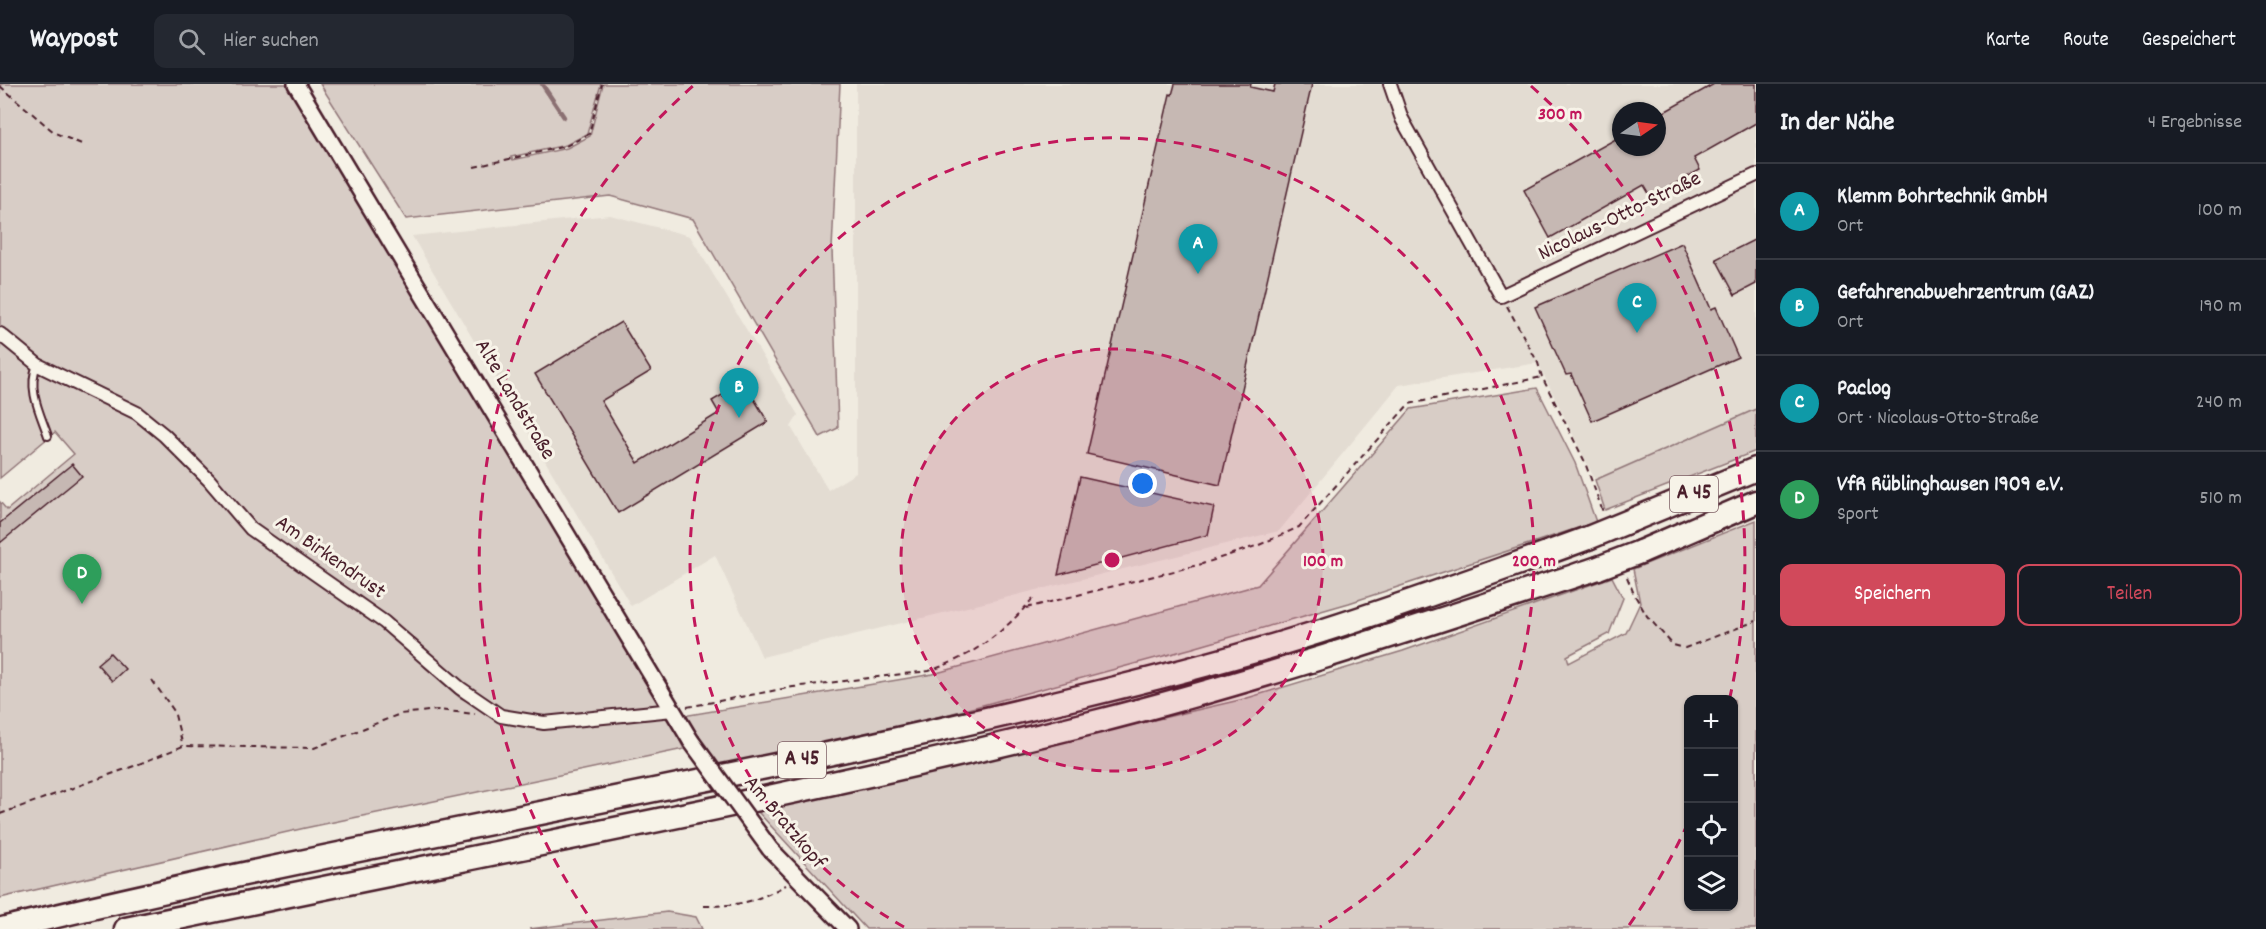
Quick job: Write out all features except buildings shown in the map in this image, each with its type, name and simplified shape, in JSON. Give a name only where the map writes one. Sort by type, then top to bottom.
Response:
[{"type":"highway","name":"A 45","points":[[2,929],[75,911],[334,856],[874,746],[1202,665],[1336,626],[1588,538],[1756,469]]},
{"type":"highway","name":"A 45","points":[[126,929],[882,772],[1095,722],[1348,651],[1598,568],[1756,502]]},
{"type":"street","name":"Alte Landstraße","points":[[296,84],[691,741]]},
{"type":"street","points":[[1390,84],[1402,119],[1501,296]]},
{"type":"street","name":"Nicolaus-Otto-Straße","points":[[1501,296],[1756,175]]},
{"type":"street","name":"Am Birkendrust","points":[[0,334],[38,365],[136,413],[164,435],[209,480],[251,529],[384,622],[460,688],[501,716],[544,723],[672,710]]},
{"type":"street","name":"Am Bratzkopf","points":[[691,741],[770,849],[848,929]]},
{"type":"lane","points":[[38,365],[33,376],[32,387],[48,436]]},
{"type":"path","points":[[474,167],[566,146],[589,134],[602,84]]},
{"type":"path","points":[[0,86],[55,133],[84,146]]},
{"type":"path","points":[[1501,296],[1538,363],[1542,377],[1584,460],[1605,516]]},
{"type":"path","points":[[1026,608],[1202,564],[1259,545],[1299,527],[1409,404],[1542,377]]},
{"type":"path","points":[[1625,572],[1647,616],[1673,645],[1686,648],[1756,621]]},
{"type":"path","points":[[672,710],[793,687],[929,670],[943,666],[997,637],[1034,597]]},
{"type":"path","points":[[152,680],[174,711],[183,746]]},
{"type":"path","points":[[0,814],[183,746],[314,748],[400,714],[438,710],[459,714],[501,716]]},
{"type":"path","points":[[704,906],[733,906],[787,884]]},
{"type":"shaded area","points":[[0,84],[287,84],[499,430],[540,504],[663,707],[543,720],[502,712],[428,662],[425,667],[459,697],[499,718],[544,727],[668,717],[684,749],[305,828],[0,898],[0,502],[7,510],[74,454],[55,432],[0,478]]},
{"type":"shaded area","points":[[320,84],[601,84],[587,134],[566,145],[511,157],[513,160],[567,148],[590,136],[603,84],[840,84],[832,249],[838,428],[820,437],[693,219],[610,196],[406,219]]},
{"type":"shaded area","points":[[856,84],[1756,84],[1756,409],[1595,480],[1538,363],[1399,385],[1279,531],[762,657],[715,555],[631,606],[412,236],[610,215],[690,236],[798,415],[791,427],[828,490],[856,473]]},
{"type":"shaded area","points":[[1537,388],[1575,463],[1596,522],[1349,603],[868,736],[717,766],[683,716],[933,674],[1258,585],[1411,409]]},
{"type":"shaded area","points":[[1756,409],[1756,451],[1605,510],[1595,480]]},
{"type":"shaded area","points":[[1756,520],[1756,929],[866,929],[758,812],[1244,699],[1403,651],[1612,577],[1623,598],[1609,634],[1567,656],[1569,663],[1626,633],[1640,603],[1633,569]]},
{"type":"shaded area","points":[[667,912],[696,917],[702,929],[529,929]]},
{"type":"waterway","points":[[542,84],[564,117]]},
{"type":"place","name":"Klemm Bohrtechnik GmbH","points":[[1198,274]]},
{"type":"place","name":"Paclog","points":[[1637,333]]},
{"type":"place","name":"Gefahrenabwehrzentrum (GAZ)","points":[[739,418]]},
{"type":"place","name":"VfR Rüblinghausen 1909 e.V.","points":[[82,604]]}]
